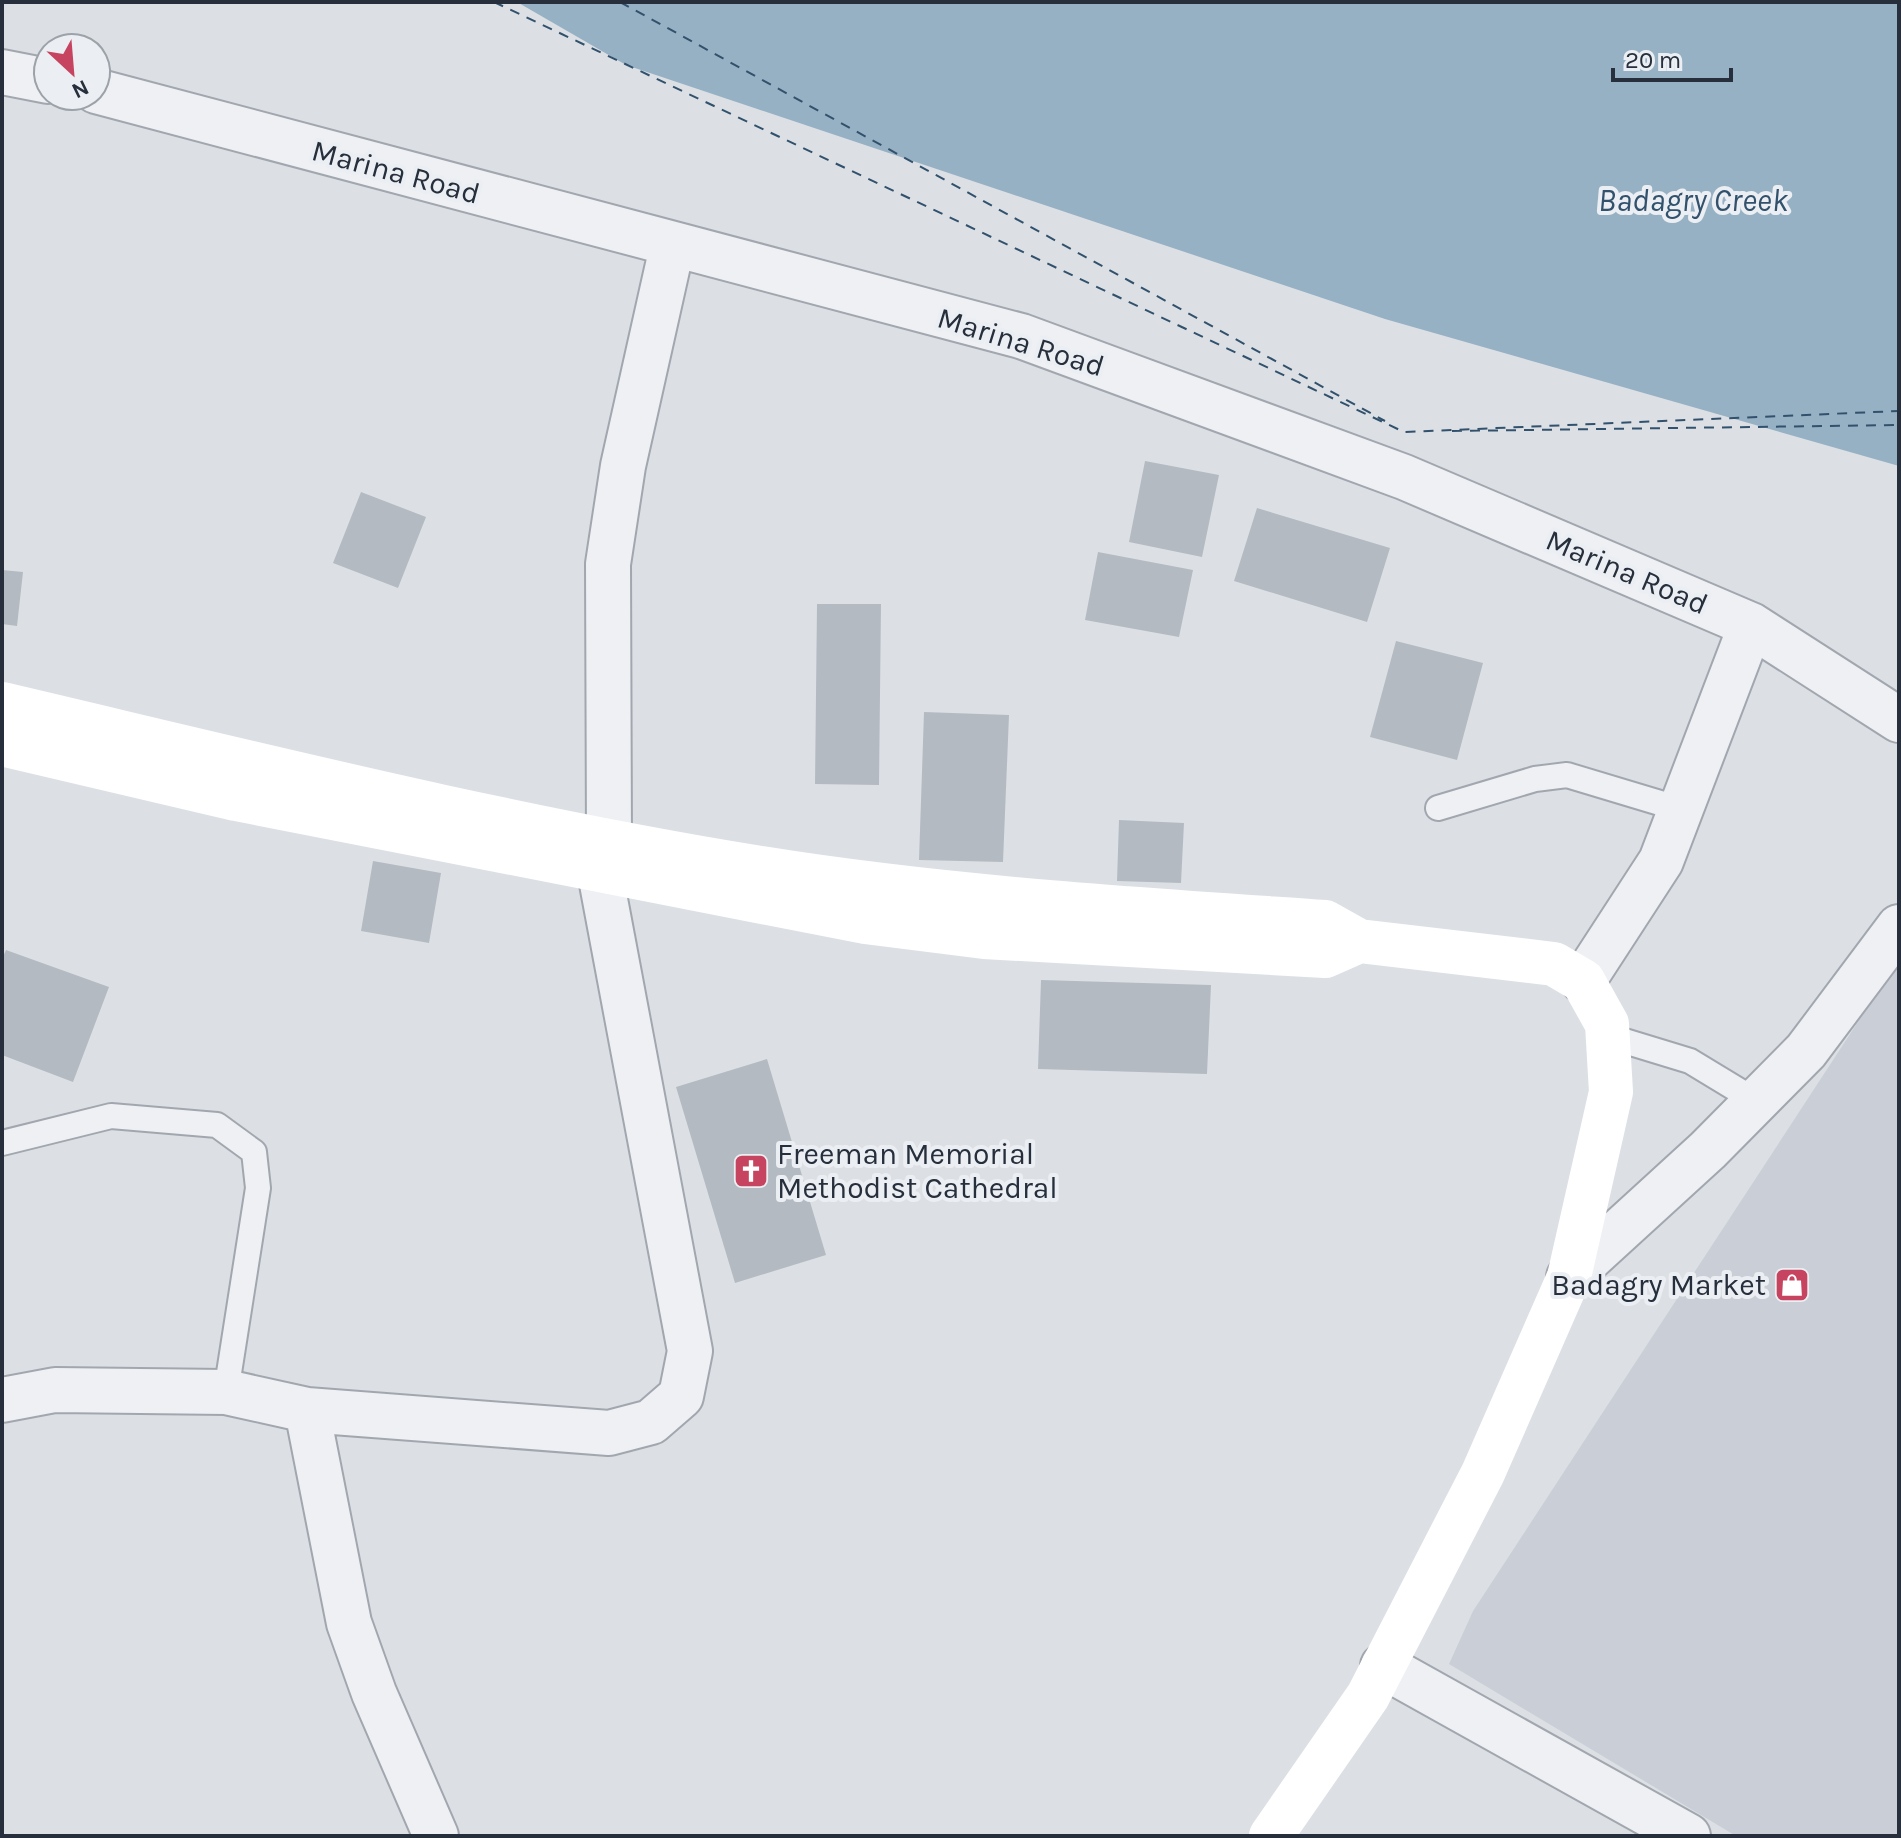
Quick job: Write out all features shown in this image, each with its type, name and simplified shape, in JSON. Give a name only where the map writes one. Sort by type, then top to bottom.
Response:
[{"type":"street","points":[[2,72],[32,78]]},
{"type":"street","name":"Marina Road","points":[[112,95],[672,247],[1021,336],[1404,477],[1751,625],[1899,720]]},
{"type":"street","points":[[2,1400],[55,1390],[226,1392],[307,1410],[609,1433],[651,1422],[681,1396],[690,1351],[604,857],[608,564],[623,466],[672,247]]},
{"type":"street","points":[[1583,981],[1661,861],[1751,625]]},
{"type":"street","points":[[2,704],[241,780]]},
{"type":"street","points":[[2,744],[241,780],[604,857],[865,922],[984,937],[1325,956],[1359,941],[1554,964],[1583,981],[1607,1024],[1611,1092],[1569,1277],[1483,1473],[1368,1696],[1271,1836]]},
{"type":"street","points":[[1569,1277],[1708,1150],[1806,1051],[1899,927]]},
{"type":"street","points":[[307,1410],[349,1623],[374,1693],[436,1836]]},
{"type":"street","points":[[1383,1666],[1688,1836]]},
{"type":"lane","points":[[1438,808],[1535,779],[1567,775],[1680,809]]},
{"type":"lane","points":[[1608,1036],[1690,1061],[1756,1101]]},
{"type":"lane","points":[[2,1143],[111,1116],[217,1125],[254,1152],[258,1188],[226,1392]]},
{"type":"shaded area","name":"Badagry Market","points":[[1899,959],[1899,1836],[1736,1836],[1449,1664],[1473,1611]]},
{"type":"water","name":"Badagry Creek","points":[[517,2],[1899,2],[1899,466],[1385,319],[626,65]]},
{"type":"building","points":[[1145,461],[1219,475],[1202,557],[1129,542]]},
{"type":"building","points":[[361,492],[426,517],[398,588],[333,563]]},
{"type":"building","points":[[1257,508],[1390,548],[1367,622],[1234,581]]},
{"type":"building","points":[[1098,552],[1193,570],[1179,637],[1085,620]]},
{"type":"building","points":[[2,570],[23,572],[17,626],[2,624]]},
{"type":"building","points":[[817,604],[881,604],[879,785],[815,784]]},
{"type":"building","points":[[1396,641],[1483,663],[1457,760],[1370,737]]},
{"type":"building","points":[[924,712],[1009,715],[1003,862],[919,860]]},
{"type":"building","points":[[1119,820],[1184,823],[1181,883],[1117,881]]},
{"type":"building","points":[[373,861],[441,873],[429,943],[361,931]]},
{"type":"building","points":[[6,950],[109,987],[73,1082],[2,1055],[2,959]]},
{"type":"building","points":[[1041,980],[1211,985],[1207,1074],[1038,1069]]},
{"type":"building","name":"Freeman Memorial Methodist Cathedral","points":[[767,1059],[826,1255],[735,1283],[676,1087]]},
{"type":"ferry route","points":[[494,2],[1404,432],[1899,411]]},
{"type":"ferry route","points":[[620,2],[1385,421]]},
{"type":"ferry route","points":[[1452,431],[1899,425]]},
{"type":"place","name":"Freeman Memorial Methodist Cathedral","points":[[751,1171]]},
{"type":"place","name":"Badagry Market","points":[[1792,1285]]}]
